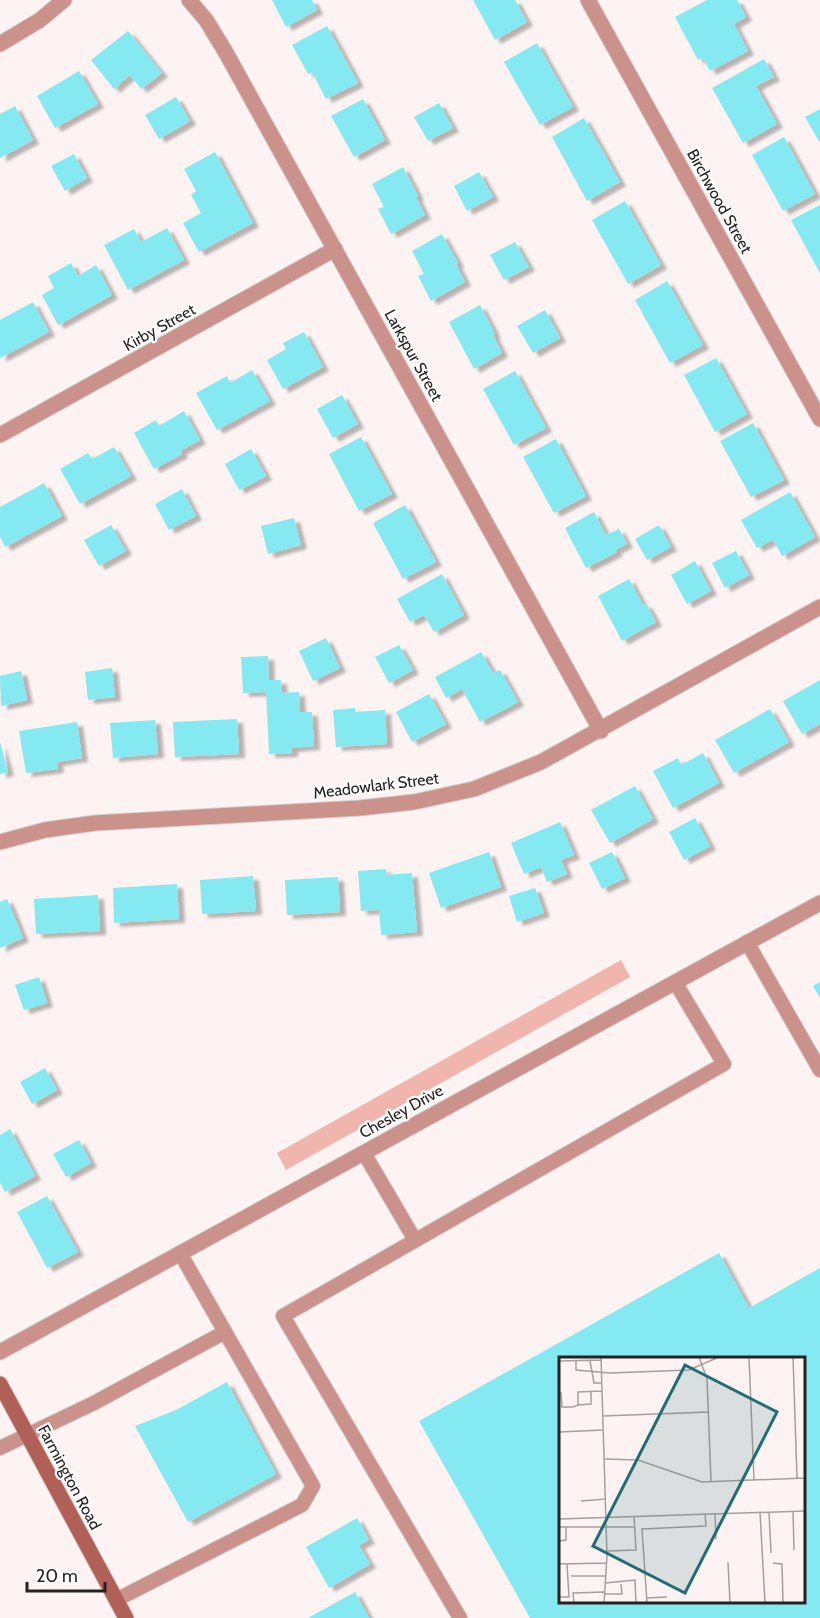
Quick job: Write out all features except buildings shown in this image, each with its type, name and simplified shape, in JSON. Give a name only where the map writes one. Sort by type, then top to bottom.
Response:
[{"type":"main road","name":"Farmington Road","points":[[0,1384],[126,1618]]},
{"type":"street","points":[[0,44],[40,20],[64,0]]},
{"type":"street","name":"Larkspur Street","points":[[189,0],[206,20],[225,51],[601,731]]},
{"type":"street","name":"Birchwood Street","points":[[588,0],[820,419]]},
{"type":"street","name":"Kirby Street","points":[[0,435],[335,249]]},
{"type":"street","name":"Meadowlark Street","points":[[0,842],[45,830],[95,823],[283,813],[414,802],[474,789],[541,762],[601,731],[820,608]]},
{"type":"street","name":"Chesley Drive","points":[[0,1352],[820,903]]},
{"type":"lane","points":[[747,942],[820,1070]]},
{"type":"lane","points":[[460,1618],[283,1316],[724,1064],[675,982]]},
{"type":"lane","points":[[364,1153],[415,1240]]},
{"type":"lane","points":[[116,1600],[302,1504],[313,1486],[180,1253]]},
{"type":"lane","points":[[0,1448],[94,1403],[225,1332]]},
{"type":"shaded area","points":[[621,960],[630,977],[286,1170],[277,1153]]}]
